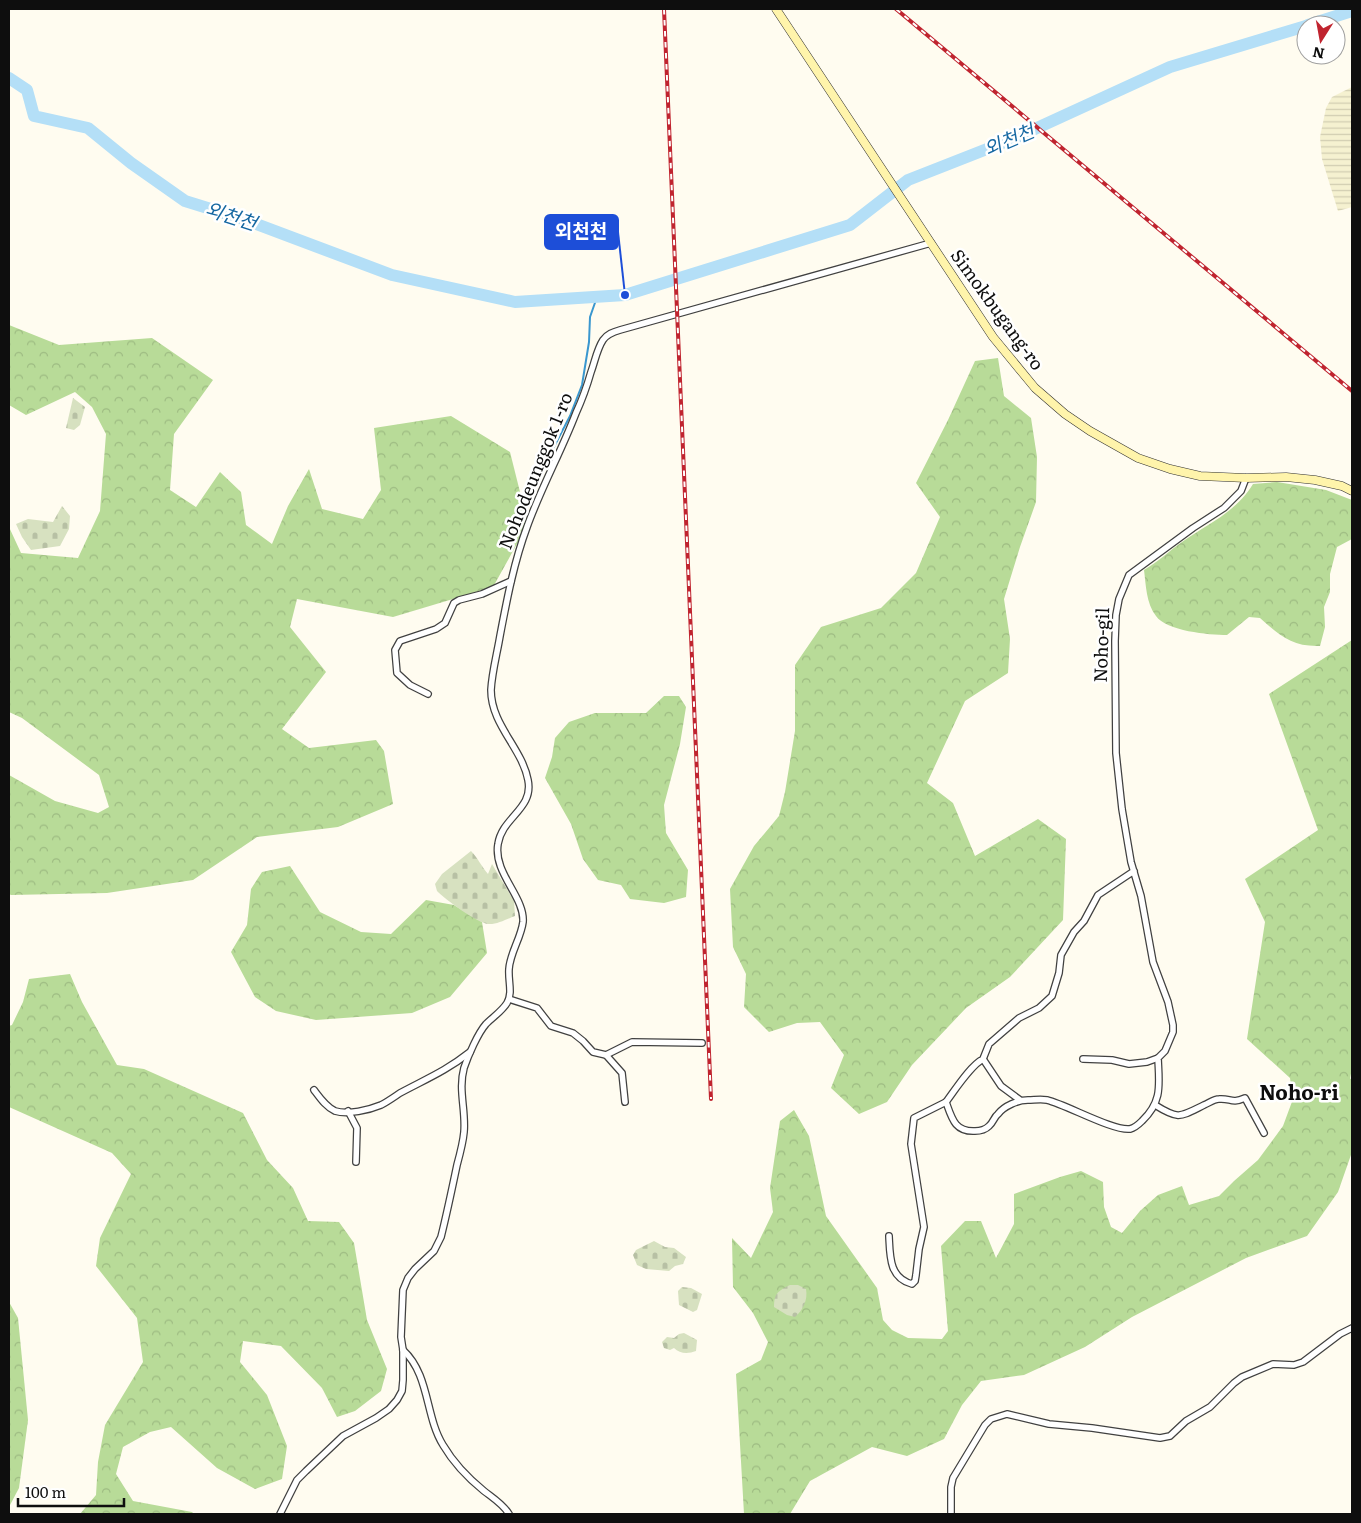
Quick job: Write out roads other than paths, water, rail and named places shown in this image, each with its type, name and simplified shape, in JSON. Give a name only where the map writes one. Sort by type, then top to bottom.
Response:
[{"type":"main road","name":"Simokbugang-ro","points":[[776,9],[993,337],[1035,388],[1065,414],[1090,431],[1138,458],[1170,469],[1200,476],[1286,477],[1316,480],[1342,486],[1352,491]]},
{"type":"street","name":"Nohodeunggok 1-ro","points":[[509,999],[511,987],[508,972],[523,917],[520,906],[498,858],[498,844],[505,826],[525,803],[529,795],[529,782],[524,763],[504,733],[492,699],[493,674],[511,581],[528,524],[570,430],[599,347],[604,338],[620,330],[930,240]]},
{"type":"street","name":"Noho-gil","points":[[1158,1058],[1165,1051],[1173,1032],[1173,1025],[1171,1010],[1152,962],[1141,896],[1122,811],[1116,752],[1115,641],[1119,599],[1129,575],[1193,528],[1224,508],[1241,491],[1246,478]]},
{"type":"street","points":[[428,694],[410,685],[397,673],[395,650],[400,641],[436,629],[444,623],[454,603],[459,600],[482,594],[511,581]]},
{"type":"street","points":[[889,1236],[892,1267],[905,1282],[912,1284],[915,1281],[924,1227],[910,1144],[914,1118],[946,1102],[979,1061],[983,1059],[989,1044],[1019,1018],[1039,1008],[1052,996],[1059,973],[1061,955],[1074,932],[1084,921],[1098,896],[1134,871]]},
{"type":"street","points":[[280,1514],[301,1475],[343,1436],[389,1409],[402,1391],[403,1350],[400,1337],[403,1290],[408,1278],[434,1251],[441,1237],[464,1133],[462,1082],[464,1067],[484,1026],[506,1005],[509,999],[536,1008],[551,1026],[572,1033],[584,1041],[593,1052],[606,1055],[622,1073],[625,1102]]},
{"type":"street","points":[[606,1055],[632,1042],[702,1043]]},
{"type":"street","points":[[314,1090],[328,1107],[338,1112],[348,1112],[381,1105],[452,1066],[471,1051]]},
{"type":"street","points":[[946,1102],[953,1120],[960,1129],[971,1132],[982,1131],[990,1126],[998,1112],[1020,1100],[1047,1100],[1114,1126],[1129,1129],[1135,1127],[1152,1111],[1160,1088],[1158,1058],[1147,1062],[1129,1064],[1112,1060],[1083,1059]]},
{"type":"street","points":[[983,1059],[1001,1086],[1020,1100]]},
{"type":"street","points":[[1155,1105],[1175,1116],[1185,1115],[1209,1102],[1220,1099],[1236,1102],[1245,1098],[1264,1134]]},
{"type":"street","points":[[348,1112],[357,1128],[356,1162]]},
{"type":"street","points":[[951,1514],[953,1478],[985,1425],[991,1419],[1007,1414],[1049,1424],[1160,1438],[1170,1436],[1186,1421],[1210,1406],[1242,1377],[1272,1364],[1294,1365],[1304,1362],[1340,1334],[1352,1328]]},
{"type":"street","points":[[403,1350],[410,1357],[419,1372],[435,1430],[442,1444],[466,1474],[498,1501],[509,1514]]},
{"type":"waterway","name":"외천천","points":[[1339,15],[1352,11]]},
{"type":"waterway","name":"외천천","points":[[9,78],[27,90],[34,116],[88,128],[131,163],[185,201],[243,219],[392,275],[515,302],[625,295],[850,225],[908,180],[1015,138],[1170,67],[1296,29]]},
{"type":"waterway","points":[[532,489],[570,416],[582,385],[589,342],[590,317],[597,297]]},
{"type":"railway","points":[[664,9],[711,1099]]},
{"type":"railway","points":[[896,9],[1352,391]]},
{"type":"place","name":"외천천","points":[[625,295]]},
{"type":"district","name":"Noho-ri","points":[[1299,1093]]}]
